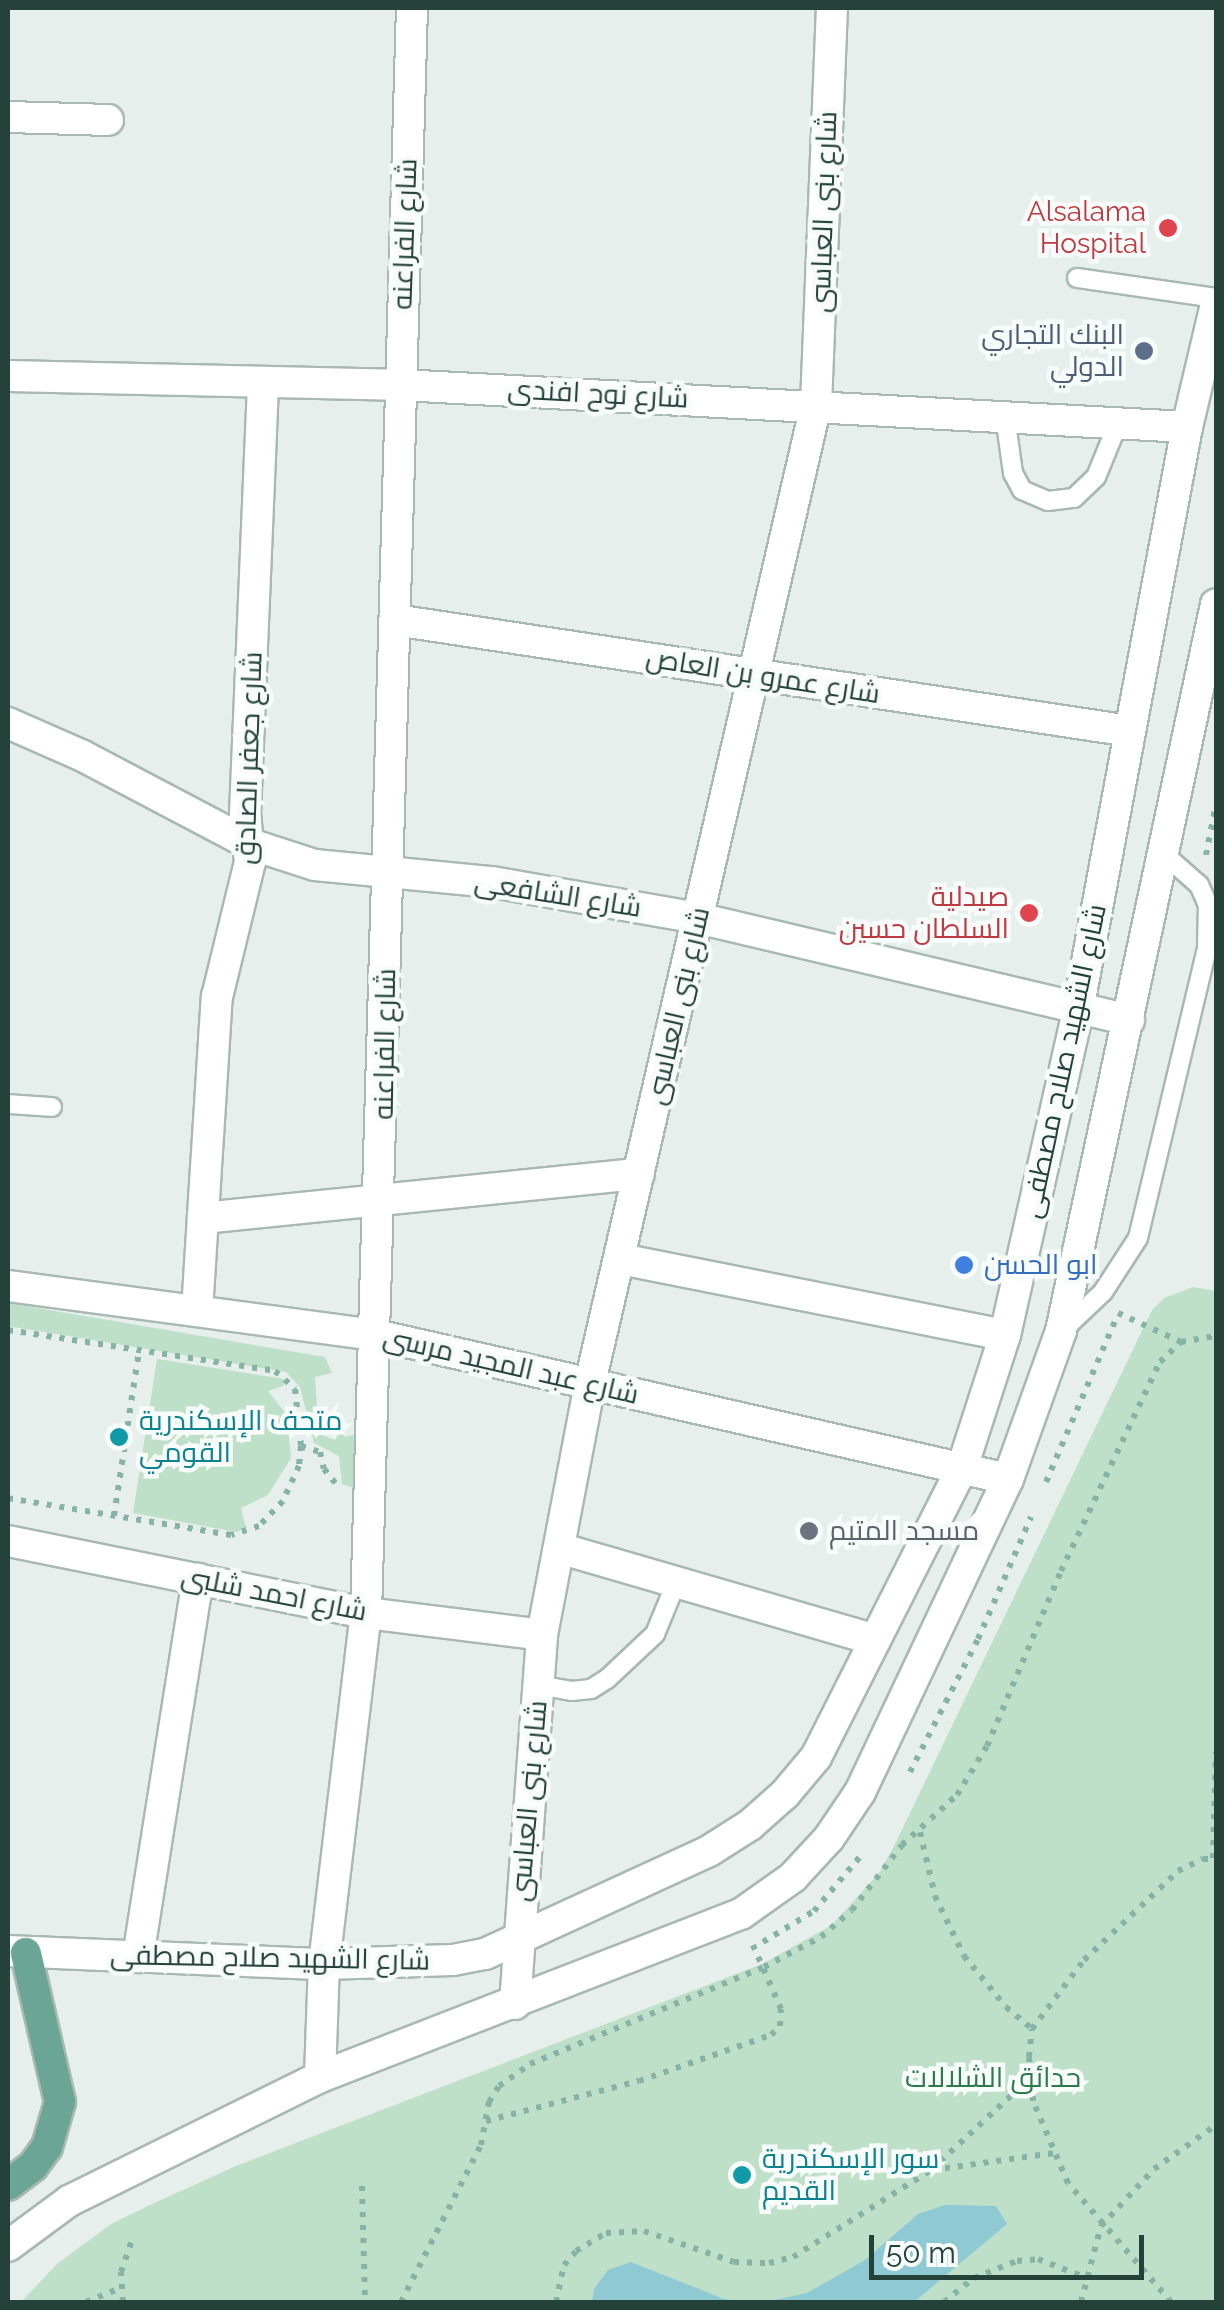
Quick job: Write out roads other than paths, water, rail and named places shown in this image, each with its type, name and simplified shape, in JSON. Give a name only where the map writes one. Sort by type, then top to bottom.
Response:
[{"type":"main road","points":[[8,2185],[33,2166],[47,2147],[60,2102],[17,1952]]},
{"type":"street","name":"شارع الفراعنه","points":[[320,2077],[324,1964],[366,1613],[381,1200],[412,8]]},
{"type":"street","name":"شارع بنى العباسى","points":[[515,2004],[542,1635],[590,1384],[816,405],[832,8]]},
{"type":"street","points":[[8,116],[108,120]]},
{"type":"street","name":"شارع الشهيد صلاح مصطفى","points":[[17,1952],[324,1964],[452,1960],[517,1942],[709,1851],[750,1826],[816,1757],[962,1468],[1006,1335],[1078,1010],[1130,731],[1202,426],[1216,301]]},
{"type":"street","name":"شارع نوح افندى","points":[[8,376],[401,385],[1202,426]]},
{"type":"street","name":"شارع جعفر الصادق","points":[[197,1311],[217,997],[250,862],[245,814],[263,382]]},
{"type":"street","name":"شارع الشهيد صلاح مصطفى","points":[[8,2246],[69,2201],[320,2077],[742,1914],[793,1878],[829,1838],[860,1792],[1008,1479],[1061,1332],[1166,855],[1216,604]]},
{"type":"street","name":"شارع عمرو بن العاص","points":[[395,620],[1130,731]]},
{"type":"street","name":"شارع الشافعى","points":[[8,723],[81,756],[250,844],[315,866],[492,882],[698,918],[1129,1020]]},
{"type":"street","points":[[203,1218],[639,1174]]},
{"type":"street","points":[[620,1259],[1006,1335]]},
{"type":"street","name":"شارع عبد المجيد مرسى","points":[[8,1286],[376,1335],[1008,1479]]},
{"type":"street","name":"شارع احمد شلبى","points":[[8,1541],[366,1613],[542,1635]]},
{"type":"street","points":[[559,1548],[875,1640]]},
{"type":"street","points":[[138,1957],[198,1579]]},
{"type":"lane","points":[[1077,278],[1216,301]]},
{"type":"lane","points":[[1005,416],[1014,473],[1022,490],[1048,502],[1074,498],[1096,477],[1118,423]]},
{"type":"lane","points":[[1061,1332],[1104,1292],[1123,1266],[1142,1222],[1208,937],[1208,905],[1199,885],[1166,855]]},
{"type":"lane","points":[[8,1104],[52,1107]]},
{"type":"lane","points":[[538,1685],[572,1691],[591,1689],[607,1679],[655,1634],[676,1583]]},
{"type":"water","points":[[945,2205],[996,2206],[1007,2224],[914,2302],[765,2302],[807,2293],[865,2260],[918,2214]]},
{"type":"water","points":[[631,2262],[724,2299],[765,2302],[592,2302],[594,2289],[608,2270]]},
{"type":"place","name":"Alsalama Hospital","points":[[1168,228]]},
{"type":"place","name":"البنك التجاري الدولي","points":[[1144,351]]},
{"type":"place","name":"صيدلية السلطان حسين","points":[[1029,913]]},
{"type":"place","name":"ابو الحسن","points":[[964,1265]]},
{"type":"place","name":"متحف الإسكندرية القومي","points":[[119,1437]]},
{"type":"place","name":"مسجد المتيم","points":[[809,1531]]},
{"type":"place","name":"سور الإسكندرية القديم","points":[[742,2175]]},
{"type":"park label","name":"حدائق الشلالات","points":[[993,2078]]}]
